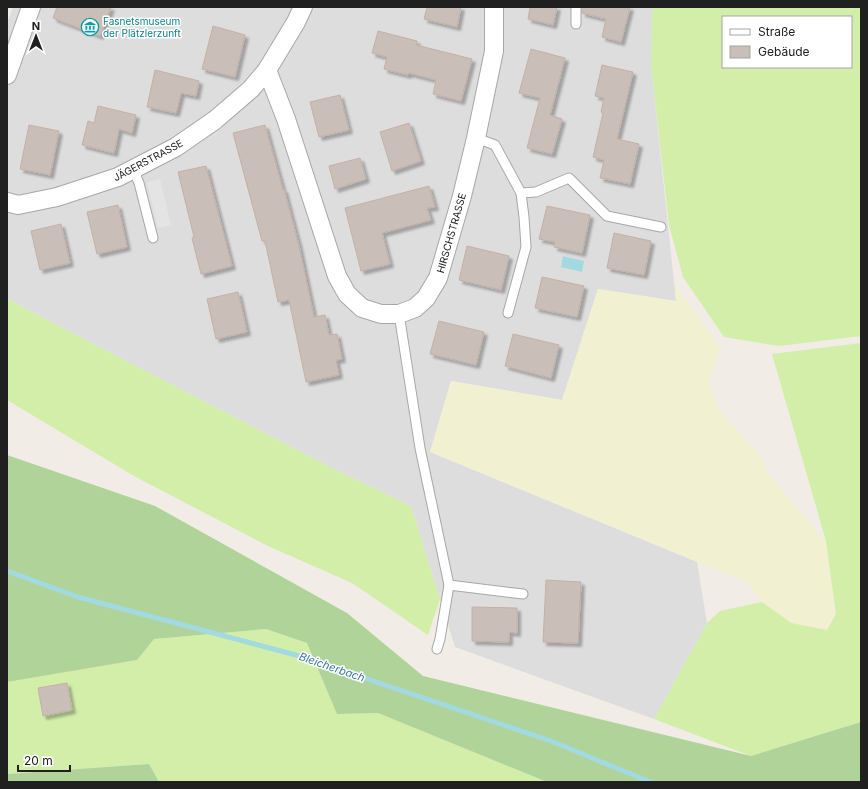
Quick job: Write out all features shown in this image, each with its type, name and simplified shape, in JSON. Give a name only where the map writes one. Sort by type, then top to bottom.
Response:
[{"type":"street","points":[[7,75],[12,47],[30,7]]},
{"type":"street","name":"JÄGERSTRASSE","points":[[7,202],[18,206],[57,197],[118,177],[176,148],[215,120],[251,89],[267,70],[296,22],[303,7]]},
{"type":"street","name":"HIRSCHSTRASSE","points":[[267,70],[286,120],[336,276],[347,294],[362,308],[380,314],[399,314],[415,308],[426,298],[438,278],[462,196],[494,51],[494,7]]},
{"type":"lane","points":[[576,7],[576,24]]},
{"type":"lane","points":[[476,138],[495,145],[521,193],[526,248],[508,313]]},
{"type":"lane","points":[[133,169],[139,183],[153,238]]},
{"type":"lane","points":[[521,193],[536,192],[569,178],[607,216],[661,227]]},
{"type":"lane","points":[[399,314],[420,448],[449,586],[440,639],[436,649]]},
{"type":"lane","points":[[449,586],[523,594]]},
{"type":"shaded area","points":[[13,7],[652,7],[651,65],[676,301],[598,289],[562,400],[451,381],[430,452],[697,562],[707,623],[654,719],[455,647],[411,506],[334,469],[7,299],[7,23]]},
{"type":"shaded area","points":[[160,179],[171,225],[158,228],[147,182]]},
{"type":"green space","points":[[652,7],[861,7],[861,336],[779,346],[724,337],[683,277],[669,225],[651,65]]},
{"type":"green space","points":[[675,284],[720,348],[709,383],[719,410],[762,458],[767,473],[826,541],[836,614],[827,631],[791,623],[762,602],[749,583],[430,452],[451,381],[562,400],[598,289],[676,301]]},
{"type":"green space","points":[[7,299],[334,469],[411,506],[440,599],[428,635],[352,583],[268,546],[134,476],[7,400]]},
{"type":"green space","points":[[861,343],[861,722],[751,756],[654,719],[707,623],[720,611],[762,602],[791,623],[827,630],[836,614],[826,541],[772,354]]},
{"type":"green space","points":[[7,455],[155,506],[347,613],[423,676],[751,756],[861,722],[861,782],[547,782],[378,713],[337,714],[307,643],[266,629],[154,639],[137,660],[7,682]]},
{"type":"green space","points":[[266,629],[307,643],[338,714],[378,713],[547,782],[159,782],[148,764],[7,774],[7,682],[137,660],[154,639]]},
{"type":"green space","points":[[149,764],[159,782],[7,782],[7,774]]},
{"type":"water","points":[[563,256],[584,261],[582,272],[561,267]]},
{"type":"building","name":"Fasnetsmuseum der Plätzlerzunft","points":[[57,7],[111,7],[100,36],[53,18]]},
{"type":"building","points":[[427,7],[461,7],[457,27],[424,19]]},
{"type":"building","points":[[530,7],[557,7],[553,25],[528,19]]},
{"type":"building","points":[[582,7],[630,7],[621,42],[602,37],[606,19],[582,13]]},
{"type":"building","points":[[213,26],[245,35],[235,77],[202,69]]},
{"type":"building","points":[[378,31],[417,41],[416,45],[472,59],[461,101],[433,94],[436,80],[409,73],[408,75],[384,69],[387,57],[372,53]]},
{"type":"building","points":[[531,49],[565,58],[550,115],[562,119],[552,154],[527,148],[540,98],[519,93]]},
{"type":"building","points":[[602,65],[633,72],[617,139],[639,144],[630,184],[600,178],[604,160],[593,157],[603,113],[601,112],[604,98],[595,96]]},
{"type":"building","points":[[155,70],[199,81],[196,96],[181,93],[176,113],[147,107]]},
{"type":"building","points":[[340,95],[349,130],[319,137],[310,102]]},
{"type":"building","points":[[98,106],[136,115],[132,133],[119,129],[114,153],[82,145],[88,121],[94,123]]},
{"type":"building","points":[[409,123],[421,161],[392,171],[380,132]]},
{"type":"building","points":[[29,125],[59,131],[50,175],[20,169]]},
{"type":"building","points":[[265,125],[299,246],[314,317],[325,315],[329,335],[337,334],[342,359],[336,360],[339,375],[306,382],[289,300],[278,302],[265,241],[262,241],[233,133]]},
{"type":"building","points":[[360,158],[366,179],[335,189],[329,166]]},
{"type":"building","points":[[206,166],[232,266],[201,274],[192,238],[194,237],[178,172]]},
{"type":"building","points":[[429,186],[435,207],[427,208],[431,220],[382,233],[390,264],[361,271],[345,208]]},
{"type":"building","points":[[118,205],[127,247],[97,254],[87,212]]},
{"type":"building","points":[[547,206],[590,215],[582,253],[554,247],[555,242],[539,239]]},
{"type":"building","points":[[61,224],[70,263],[40,270],[31,231]]},
{"type":"building","points":[[614,233],[651,241],[644,275],[607,268]]},
{"type":"building","points":[[467,246],[509,256],[501,290],[459,280]]},
{"type":"building","points":[[542,277],[584,286],[577,317],[535,308]]},
{"type":"building","points":[[238,292],[247,332],[216,339],[207,299]]},
{"type":"building","points":[[439,321],[484,332],[476,365],[430,354]]},
{"type":"building","points":[[513,334],[559,345],[551,378],[505,366]]},
{"type":"building","points":[[546,580],[581,582],[578,643],[543,642]]},
{"type":"building","points":[[472,607],[517,608],[517,633],[509,632],[509,642],[472,641]]},
{"type":"building","points":[[67,683],[72,710],[43,716],[38,688]]},
{"type":"waterway","name":"Bleicherbach","points":[[7,571],[78,597],[296,655],[551,741],[650,782]]},
{"type":"place","name":"Fasnetsmuseum der Plätzlerzunft","points":[[90,27]]}]
